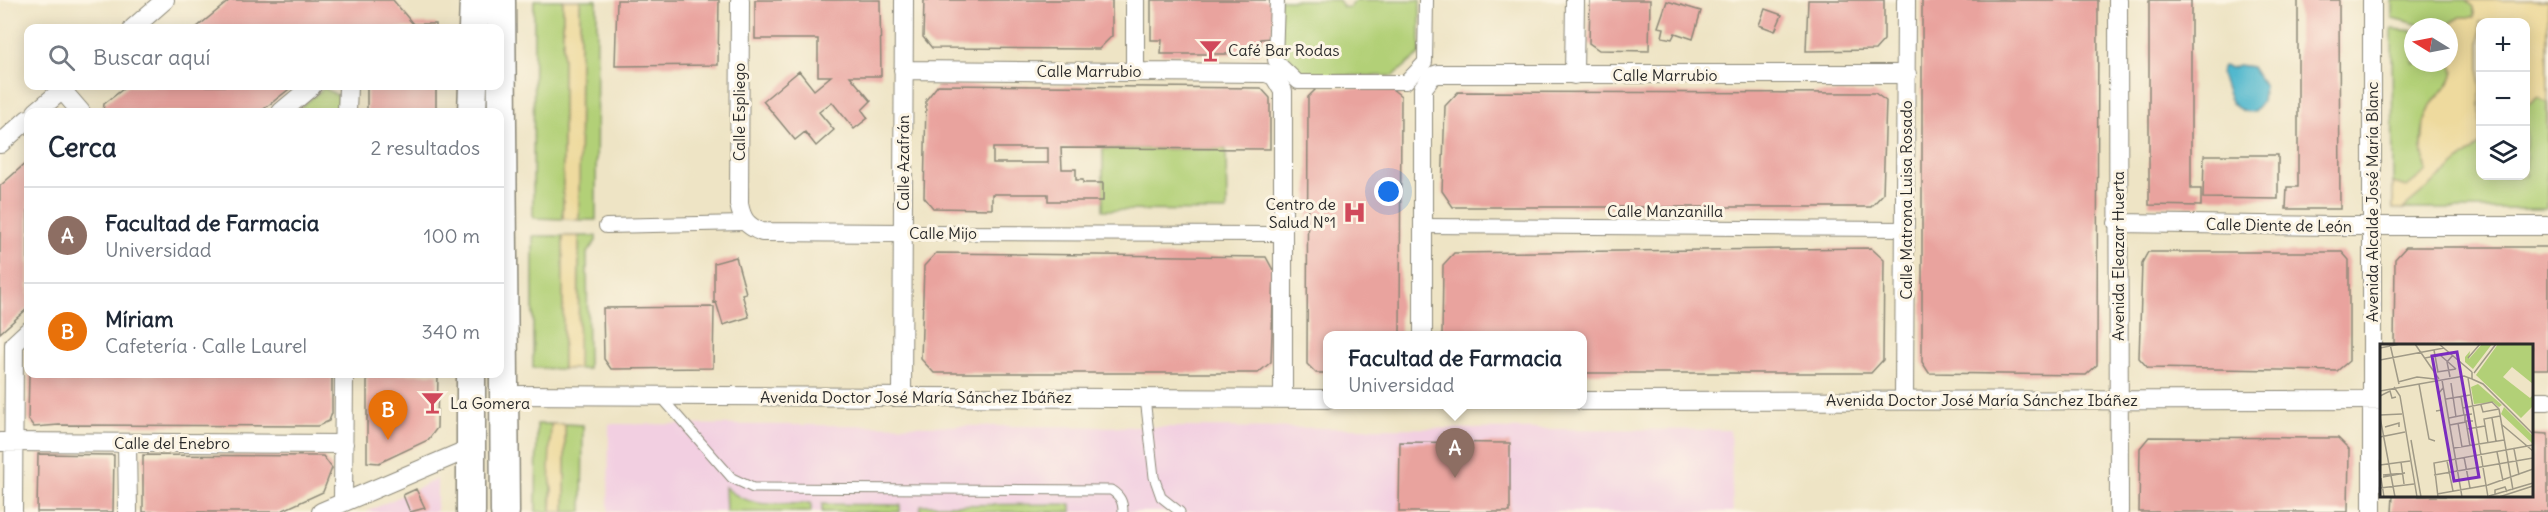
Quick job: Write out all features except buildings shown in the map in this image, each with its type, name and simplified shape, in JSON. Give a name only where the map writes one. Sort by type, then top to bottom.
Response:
[{"type":"main road","points":[[473,24],[474,0]]},
{"type":"main road","points":[[502,3],[502,24]]},
{"type":"main road","points":[[472,108],[473,90]]},
{"type":"main road","points":[[502,90],[503,108]]},
{"type":"main road","points":[[471,378],[471,512]]},
{"type":"main road","points":[[504,378],[505,512]]},
{"type":"street","points":[[138,24],[165,0]]},
{"type":"street","name":"Calle Espliego","points":[[740,0],[739,204],[745,223]]},
{"type":"street","name":"Calle Azafrán","points":[[902,397],[904,0]]},
{"type":"street","points":[[1135,0],[1135,71]]},
{"type":"street","points":[[1277,0],[1275,60],[1283,91],[1283,398]]},
{"type":"street","points":[[1423,331],[1424,226],[1420,78],[1425,62],[1426,0]]},
{"type":"street","points":[[1575,0],[1575,75]]},
{"type":"street","name":"Calle Matrona Luisa Rosado","points":[[1904,400],[1906,0]]},
{"type":"street","name":"Avenida Eleazar Huerta","points":[[2118,0],[2119,512]]},
{"type":"street","name":"Avenida Alcalde José María Blanc","points":[[2372,0],[2373,226],[2377,400],[2372,512]]},
{"type":"street","name":"Calle Marrubio","points":[[903,70],[1279,72],[1298,82],[1406,81],[1438,74],[1907,74]]},
{"type":"street","points":[[41,108],[62,90]]},
{"type":"street","points":[[65,90],[78,108]]},
{"type":"street","points":[[286,108],[307,90]]},
{"type":"street","points":[[347,108],[348,90]]},
{"type":"street","points":[[0,144],[24,123]]},
{"type":"street","name":"Calle Mijo","points":[[606,226],[745,223],[762,232],[1282,234]]},
{"type":"street","name":"Calle Diente de León","points":[[2117,223],[2548,226]]},
{"type":"street","name":"Calle Manzanilla","points":[[1424,226],[1906,230]]},
{"type":"street","points":[[13,512],[6,442],[14,344],[24,336]]},
{"type":"street","points":[[343,501],[344,378]]},
{"type":"street","name":"Avenida Doctor José María Sánchez Ibáñez","points":[[504,395],[1323,399]]},
{"type":"street","name":"Avenida Doctor José María Sánchez Ibáñez","points":[[1587,401],[2377,400]]},
{"type":"street","name":"Calle del Enebro","points":[[6,442],[344,444]]},
{"type":"street","points":[[127,443],[129,512]]},
{"type":"street","points":[[321,512],[471,448]]},
{"type":"lane","points":[[660,396],[732,478],[753,488],[1111,490],[1118,495],[1123,504],[1123,512]]},
{"type":"lane","points":[[1145,398],[1154,477],[1161,496],[1180,512]]},
{"type":"shaded area","points":[[609,424],[1730,430],[1733,512],[608,512]]},
{"type":"shaded area","points":[[437,479],[437,512],[366,512],[416,489]]},
{"type":"green space","points":[[534,0],[563,0],[563,219],[533,218]]},
{"type":"green space","points":[[580,0],[597,0],[596,220],[579,220]]},
{"type":"green space","points":[[1280,0],[1339,0],[1343,7],[1349,8],[1356,0],[1420,0],[1420,54],[1393,76],[1298,75],[1280,52]]},
{"type":"green space","points":[[2392,0],[2466,0],[2474,7],[2474,17],[2404,18],[2404,21],[2392,18]]},
{"type":"green space","points":[[2392,29],[2404,30],[2404,72],[2454,72],[2448,84],[2433,102],[2424,125],[2422,148],[2427,171],[2407,187],[2393,183]]},
{"type":"green space","points":[[322,90],[328,90],[340,97],[339,108],[300,108]]},
{"type":"green space","points":[[2538,96],[2547,103],[2547,209],[2403,209],[2476,147],[2476,180],[2530,180],[2530,103]]},
{"type":"green space","points":[[1103,149],[1226,149],[1227,211],[1103,210]]},
{"type":"green space","points":[[533,236],[563,236],[563,369],[533,368]]},
{"type":"green space","points":[[579,236],[596,236],[596,241],[587,253],[588,369],[578,369]]},
{"type":"green space","points":[[537,424],[551,424],[551,512],[536,512]]},
{"type":"green space","points":[[565,424],[583,425],[582,512],[565,512]]},
{"type":"green space","points":[[725,487],[755,502],[766,504],[811,503],[811,512],[726,512]]},
{"type":"green space","points":[[822,504],[900,505],[900,512],[822,512]]},
{"type":"green space","points":[[1071,504],[1071,512],[920,512],[921,505]]},
{"type":"sand","points":[[563,0],[580,0],[579,220],[563,219]]},
{"type":"sand","points":[[2466,0],[2548,0],[2548,209],[2547,103],[2538,96],[2530,103],[2530,18],[2476,18],[2476,147],[2403,209],[2393,209],[2393,183],[2407,187],[2427,171],[2422,148],[2424,122],[2431,105],[2450,83],[2454,72],[2458,72],[2458,19],[2474,17],[2474,7]]},
{"type":"sand","points":[[563,236],[579,236],[578,369],[563,369]]},
{"type":"sand","points":[[551,424],[565,424],[565,512],[551,512],[552,489],[549,469]]},
{"type":"water","points":[[2238,65],[2252,67],[2264,86],[2262,102],[2254,112],[2245,111],[2233,104],[2220,73],[2223,66],[2232,68]]},
{"type":"place","name":"Café Bar Rodas","points":[[1210,50]]},
{"type":"place","name":"Centro de Salud Nº1","points":[[1354,213]]},
{"type":"place","name":"La Gomera","points":[[432,403]]},
{"type":"place","name":"Míriam","points":[[388,440]]},
{"type":"place","name":"Facultad de Farmacia","points":[[1455,478]]}]
